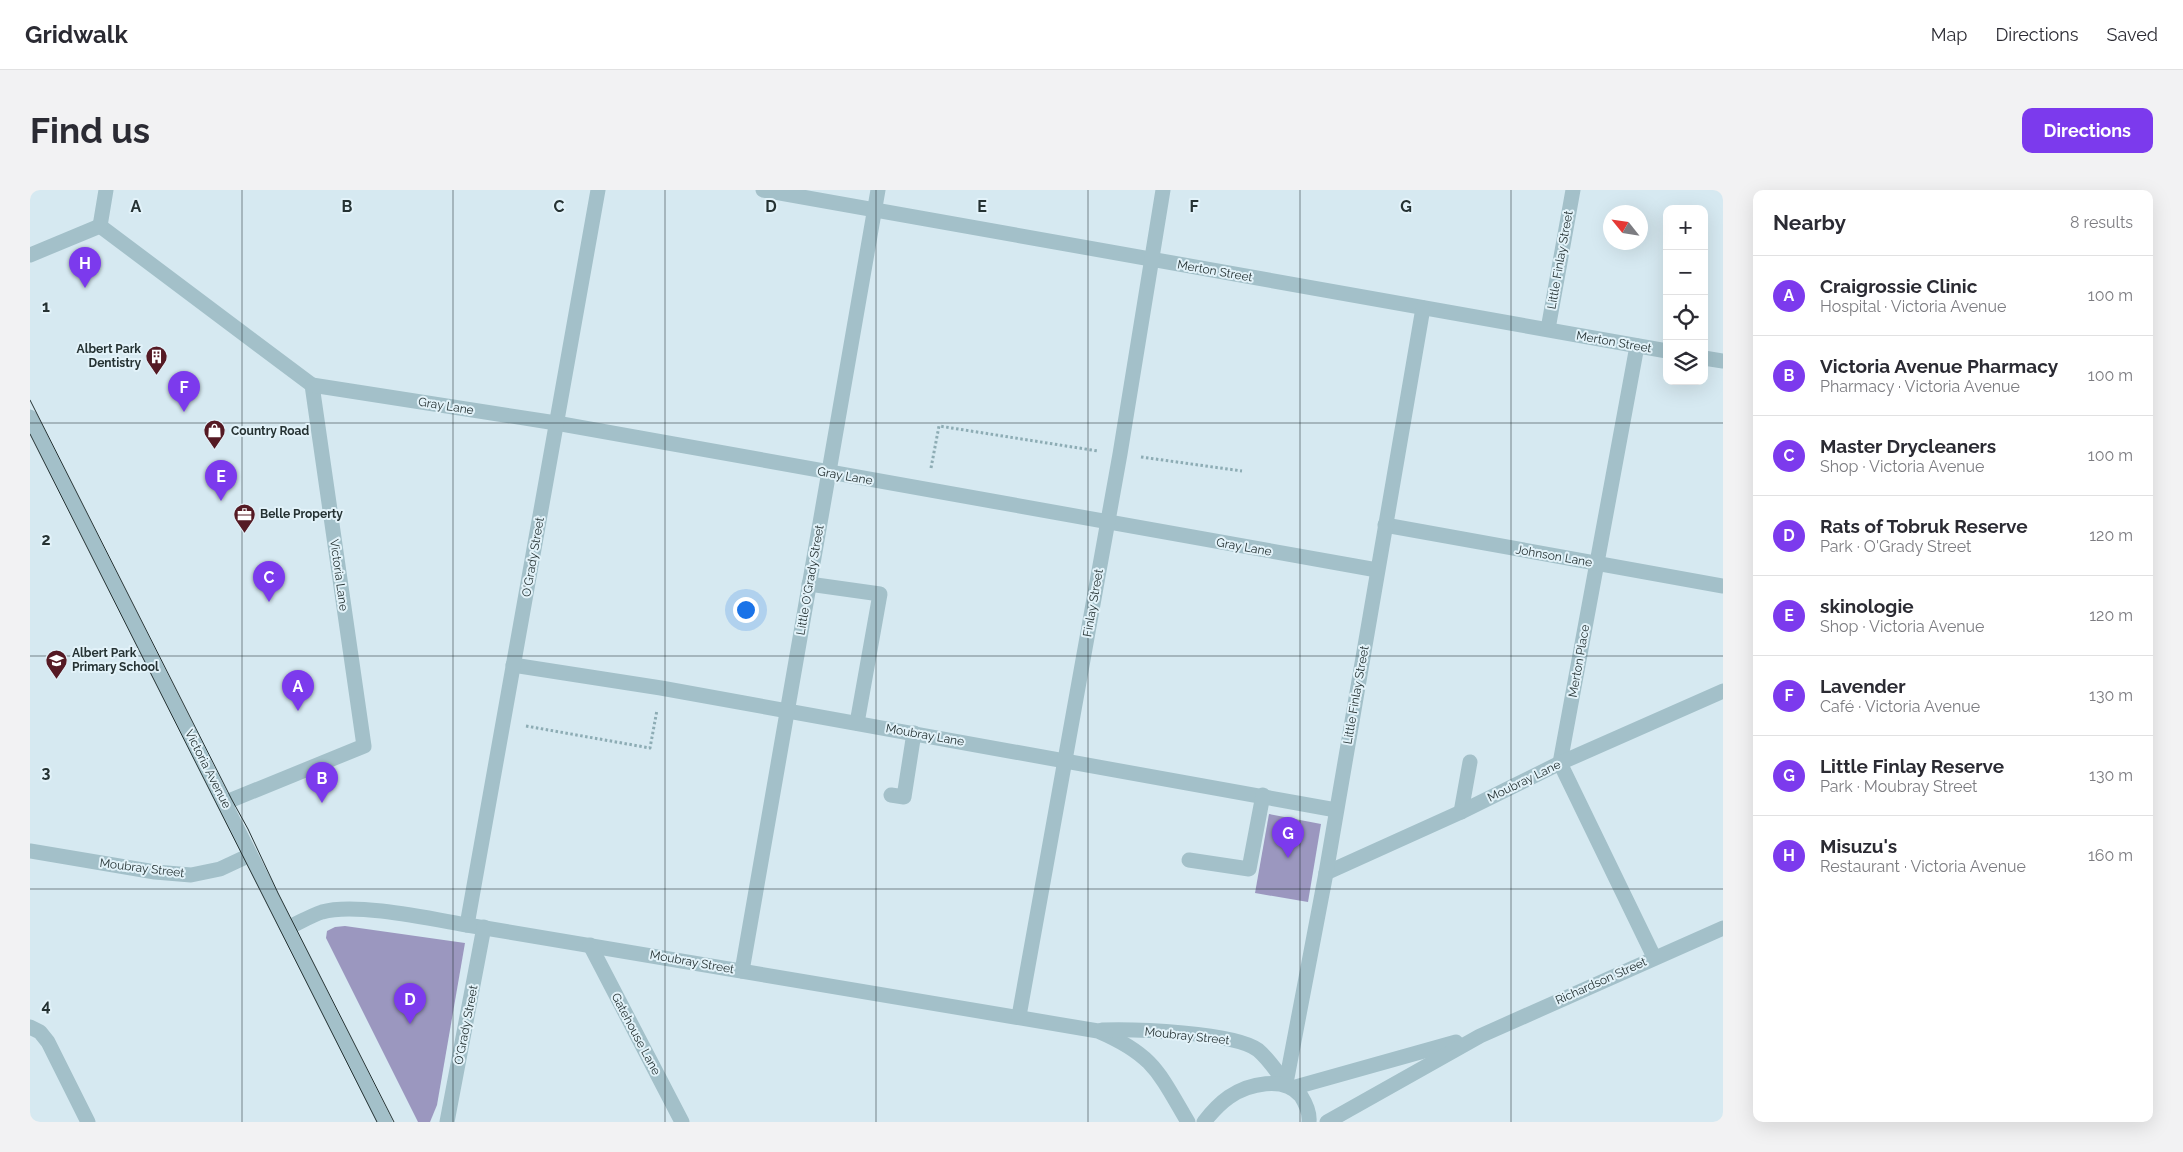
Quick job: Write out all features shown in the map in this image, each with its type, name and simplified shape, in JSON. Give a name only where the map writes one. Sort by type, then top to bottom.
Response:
[{"type":"street","points":[[100,226],[106,190]]},
{"type":"street","name":"O'Grady Street","points":[[467,924],[598,190]]},
{"type":"street","name":"Merton Street","points":[[764,190],[1663,350]]},
{"type":"street","name":"Little O'Grady Street","points":[[742,971],[878,190]]},
{"type":"street","name":"Finlay Street","points":[[1019,1016],[1120,454],[1163,190]]},
{"type":"street","name":"Little Finlay Street","points":[[1548,329],[1573,190]]},
{"type":"street","points":[[30,255],[100,226]]},
{"type":"street","points":[[100,226],[312,385]]},
{"type":"street","name":"Little Finlay Street","points":[[1289,1085],[1423,308]]},
{"type":"street","name":"Merton Place","points":[[1560,763],[1637,346]]},
{"type":"street","points":[[1708,359],[1723,361]]},
{"type":"street","name":"Gray Lane","points":[[312,385],[556,423],[1377,570]]},
{"type":"street","name":"Victoria Lane","points":[[224,803],[364,746],[312,385]]},
{"type":"street","name":"Victoria Avenue","points":[[30,417],[385,1122]]},
{"type":"street","name":"Johnson Lane","points":[[1385,525],[1723,586]]},
{"type":"street","points":[[810,584],[880,594],[857,723]]},
{"type":"street","name":"Moubray Lane","points":[[514,665],[787,710],[1263,795],[1336,810]]},
{"type":"street","name":"Moubray Lane","points":[[1326,873],[1461,812],[1560,763],[1723,691]]},
{"type":"street","points":[[891,795],[904,796],[914,733]]},
{"type":"street","points":[[1461,812],[1470,762]]},
{"type":"street","points":[[1560,763],[1654,957]]},
{"type":"street","points":[[1189,860],[1249,869],[1263,795]]},
{"type":"street","name":"Moubray Street","points":[[30,852],[155,872],[191,875],[220,868],[250,855]]},
{"type":"street","name":"Moubray Street","points":[[287,928],[322,912],[342,909],[370,911],[467,924],[1019,1016],[1098,1031],[1140,1030],[1220,1037],[1237,1041],[1258,1050],[1304,1101],[1309,1113],[1309,1122]]},
{"type":"street","name":"O'Grady Street","points":[[447,1122],[484,927]]},
{"type":"street","name":"Richardson Street","points":[[1327,1122],[1480,1036],[1654,957],[1723,928]]},
{"type":"street","name":"Gatehouse Lane","points":[[590,945],[682,1122]]},
{"type":"street","points":[[30,1027],[40,1032],[46,1039],[88,1122]]},
{"type":"street","name":"Moubray Street","points":[[1098,1031],[1128,1045],[1154,1066],[1188,1122]]},
{"type":"street","name":"Richardson Street","points":[[1204,1122],[1219,1104],[1242,1090],[1274,1084],[1289,1085],[1480,1036]]},
{"type":"path","points":[[928,491],[938,426],[1242,471]]},
{"type":"path","points":[[503,722],[650,748],[661,688]]},
{"type":"shaded area","points":[[1269,814],[1321,824],[1308,902],[1255,893]]},
{"type":"shaded area","points":[[345,926],[465,943],[437,1105],[430,1122],[418,1122],[326,938],[327,931],[335,927]]},
{"type":"tram line","points":[[30,400],[248,829],[278,893],[394,1122]]},
{"type":"tram line","points":[[30,434],[377,1122]]},
{"type":"place","name":"Misuzu's","points":[[85,288]]},
{"type":"place","name":"Albert Park Dentistry","points":[[157,375]]},
{"type":"place","name":"Lavender","points":[[184,412]]},
{"type":"place","name":"Country Road","points":[[215,450]]},
{"type":"place","name":"skinologie","points":[[221,501]]},
{"type":"place","name":"Belle Property","points":[[244,533]]},
{"type":"place","name":"Master Drycleaners","points":[[269,602]]},
{"type":"place","name":"Albert Park Primary School","points":[[56,679]]},
{"type":"place","name":"Craigrossie Clinic","points":[[298,711]]},
{"type":"place","name":"Victoria Avenue Pharmacy","points":[[322,803]]},
{"type":"place","name":"Little Finlay Reserve","points":[[1288,858]]},
{"type":"place","name":"Rats of Tobruk Reserve","points":[[410,1024]]}]
